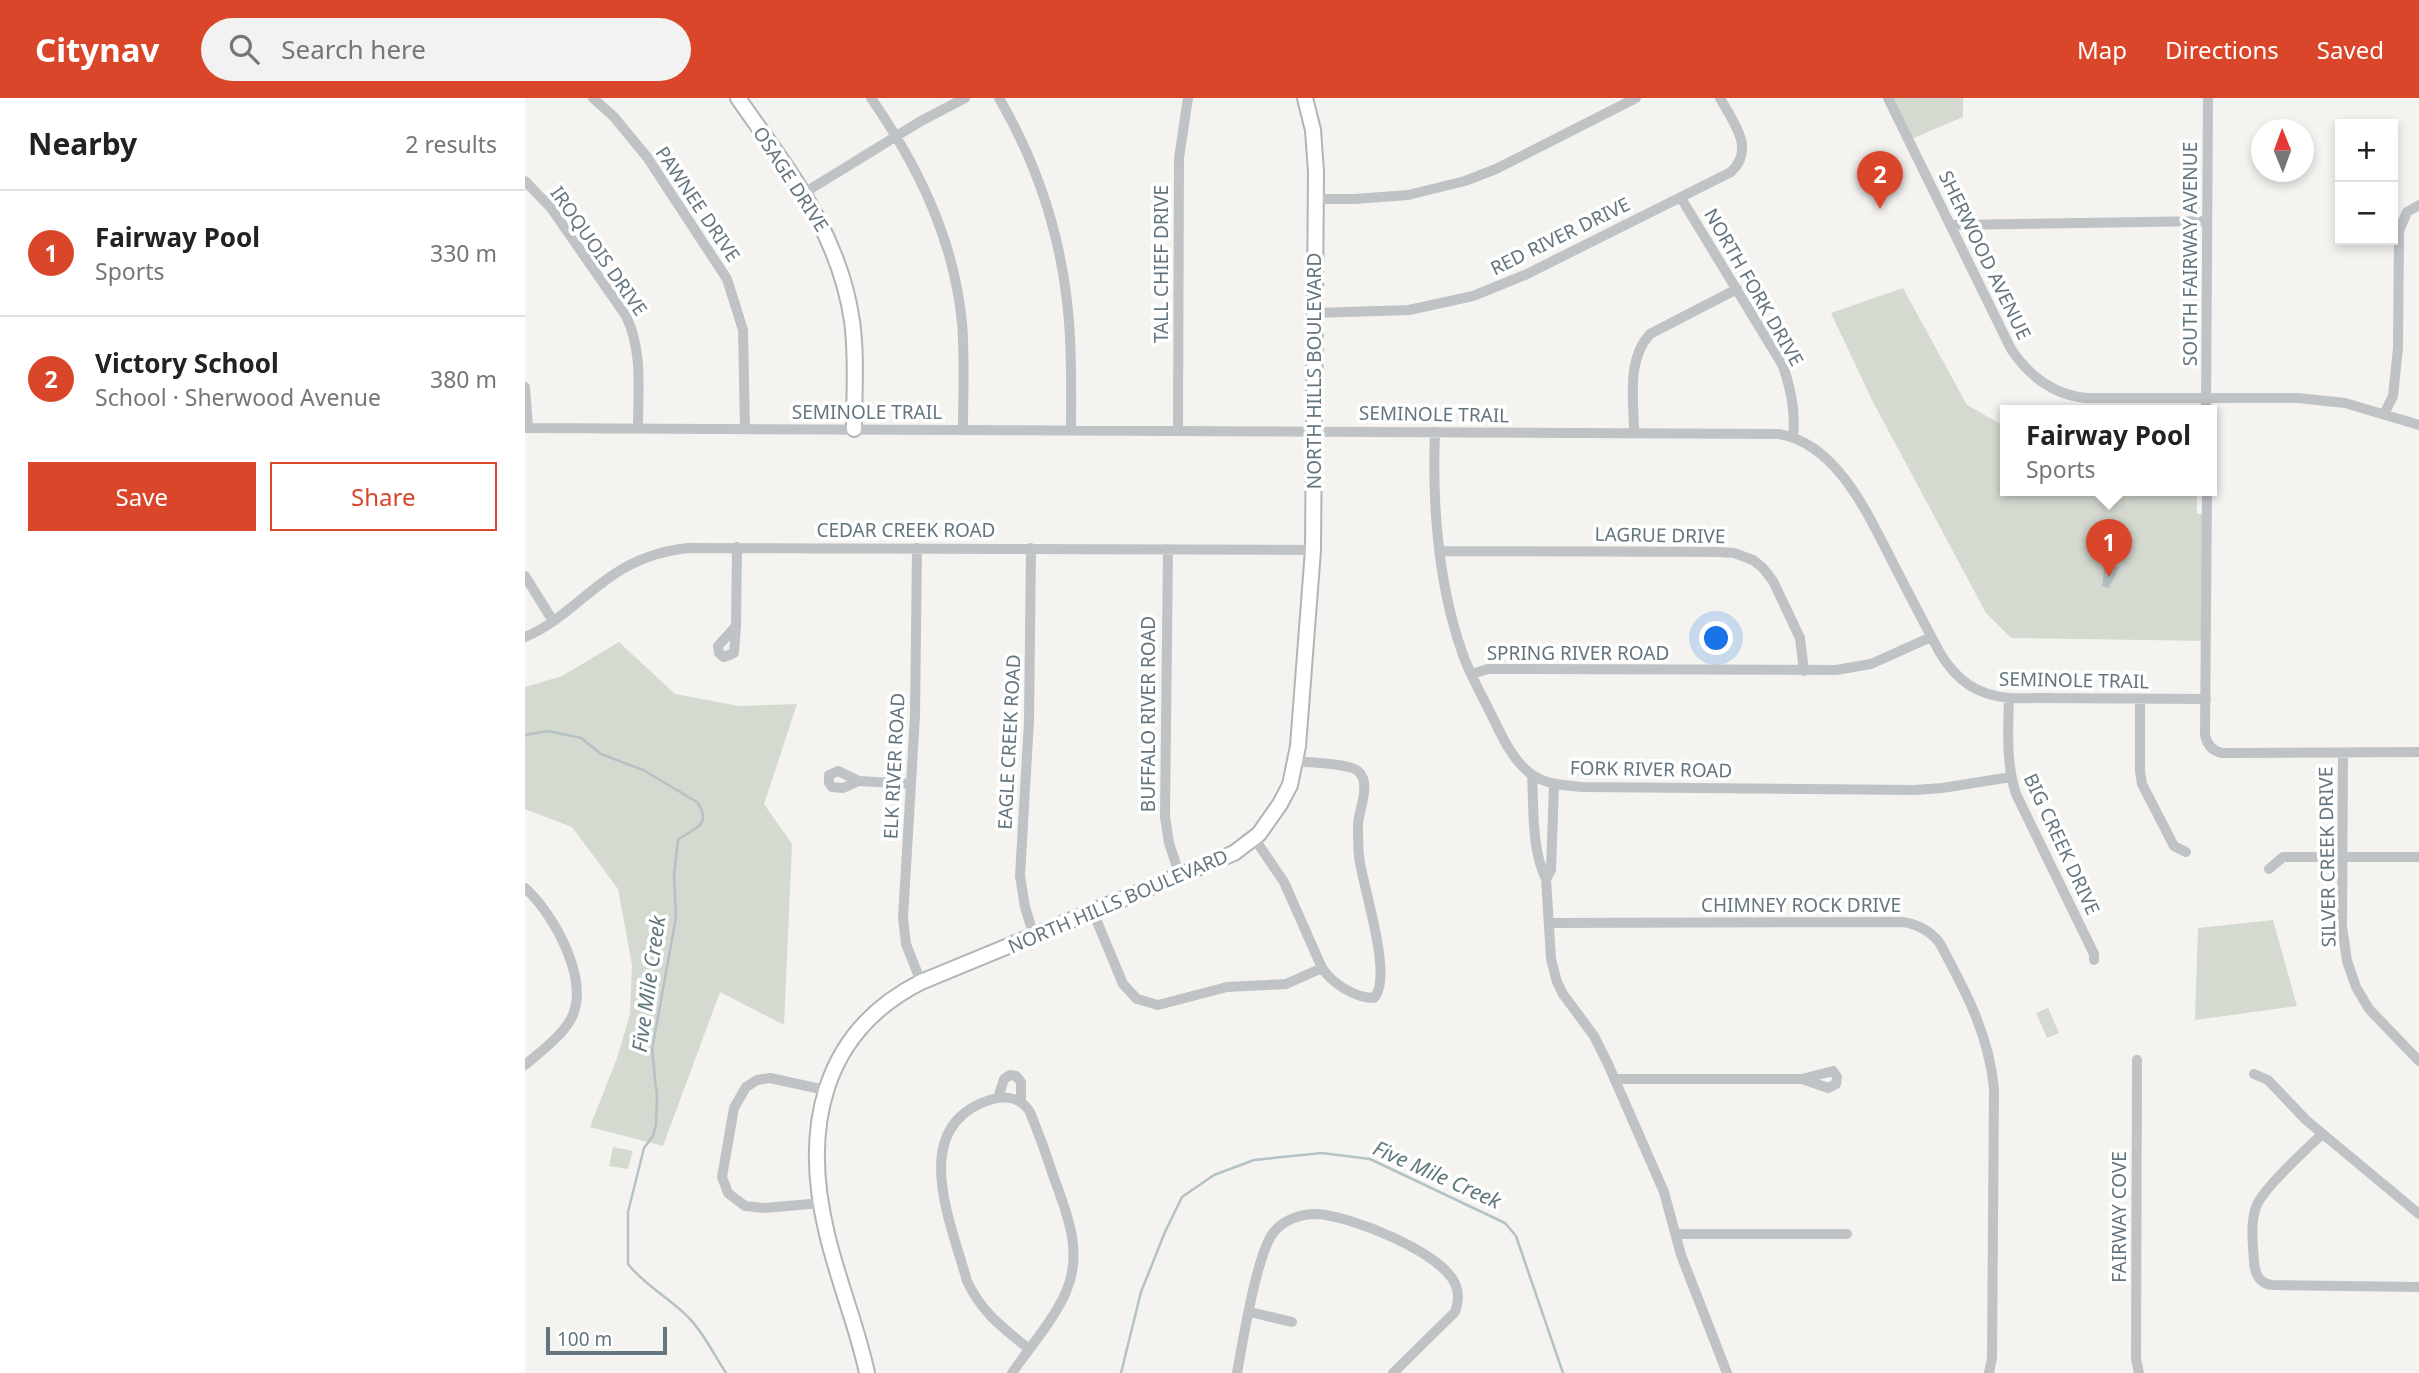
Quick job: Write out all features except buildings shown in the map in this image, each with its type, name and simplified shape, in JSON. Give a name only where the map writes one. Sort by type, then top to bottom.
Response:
[{"type":"street","name":"PAWNEE DRIVE","points":[[593,98],[614,117],[647,157],[727,278],[743,330],[745,429]]},
{"type":"street","name":"OSAGE DRIVE","points":[[738,98],[804,193],[828,236],[847,293],[853,331],[854,429]]},
{"type":"street","points":[[871,98],[922,180],[949,254],[963,335],[963,429]]},
{"type":"street","points":[[804,193],[965,98]]},
{"type":"street","points":[[999,98],[1034,168],[1057,242],[1069,323],[1071,430]]},
{"type":"street","name":"TALL CHIEF DRIVE","points":[[1178,431],[1179,158],[1188,98]]},
{"type":"street","name":"NORTH HILLS BOULEVARD","points":[[867,1373],[831,1249],[821,1203],[818,1142],[825,1090],[840,1056],[868,1019],[885,1003],[921,982],[1226,857],[1254,838],[1285,796],[1296,761],[1313,550],[1315,151],[1305,98]]},
{"type":"street","points":[[1315,199],[1383,198],[1420,193],[1465,181],[1496,169],[1636,98]]},
{"type":"street","name":"RED RIVER DRIVE","points":[[1314,313],[1381,313],[1409,310],[1472,296],[1525,275],[1731,172],[1741,159],[1741,137],[1720,98]]},
{"type":"street","name":"SHERWOOD AVENUE","points":[[1888,98],[2011,349],[2028,371],[2045,385],[2079,397],[2206,396],[2324,400],[2419,425]]},
{"type":"street","name":"SOUTH FAIRWAY AVENUE","points":[[2206,405],[2209,98]]},
{"type":"street","name":"IROQUOIS DRIVE","points":[[525,181],[551,208],[633,330],[638,354],[638,428]]},
{"type":"street","name":"NORTH FORK DRIVE","points":[[1681,198],[1784,371],[1794,409],[1793,436]]},
{"type":"street","points":[[2384,414],[2393,396],[2399,348],[2399,231],[2407,212],[2419,205]]},
{"type":"street","points":[[1951,225],[2207,221]]},
{"type":"street","points":[[1633,433],[1635,362],[1641,345],[1650,334],[1737,289]]},
{"type":"street","points":[[525,387],[526,428]]},
{"type":"street","name":"SEMINOLE TRAIL","points":[[526,428],[1758,433],[1793,436],[1826,460],[1858,497],[1931,637],[1947,664],[1965,684],[1984,694],[2009,698],[2206,699]]},
{"type":"street","name":"FORK RIVER ROAD","points":[[1435,432],[1434,486],[1441,551],[1452,620],[1461,652],[1506,745],[1532,775],[1554,785],[1611,788],[1915,790],[2011,778]]},
{"type":"street","points":[[2207,496],[2207,744],[2218,753],[2419,752]]},
{"type":"street","points":[[736,626],[737,547]]},
{"type":"street","name":"CEDAR CREEK ROAD","points":[[525,637],[553,621],[612,575],[636,561],[673,550],[737,547],[1313,550]]},
{"type":"street","name":"ELK RIVER ROAD","points":[[917,548],[915,716],[903,918],[906,944],[921,982]]},
{"type":"street","name":"EAGLE CREEK ROAD","points":[[1031,548],[1030,717],[1020,876],[1022,896],[1034,936]]},
{"type":"street","name":"BUFFALO RIVER ROAD","points":[[1168,549],[1165,817],[1168,844],[1180,876]]},
{"type":"street","name":"LAGRUE DRIVE","points":[[1441,551],[1718,552],[1743,556],[1763,568],[1778,590],[1802,644],[1804,671]]},
{"type":"street","points":[[525,576],[553,621]]},
{"type":"street","name":"SPRING RIVER ROAD","points":[[1472,674],[1488,669],[1836,670],[1871,664],[1931,637]]},
{"type":"street","name":"BIG CREEK DRIVE","points":[[2009,698],[2011,778],[2095,960]]},
{"type":"street","points":[[2140,699],[2142,784],[2173,846],[2186,852]]},
{"type":"street","name":"SILVER CREEK DRIVE","points":[[2343,753],[2342,926],[2347,961],[2352,977],[2369,1009],[2419,1061]]},
{"type":"street","points":[[1254,838],[1284,882],[1322,968],[1336,984],[1371,999],[1379,990],[1380,971],[1359,859],[1358,825],[1364,791],[1363,778],[1358,771],[1348,766],[1296,761]]},
{"type":"street","points":[[1532,775],[1536,840],[1546,879],[1551,959],[1557,982],[1594,1035],[1615,1079],[1664,1192],[1690,1280],[1727,1373]]},
{"type":"street","points":[[859,781],[911,784]]},
{"type":"street","points":[[1546,879],[1551,870],[1554,785]]},
{"type":"street","points":[[2269,869],[2283,857],[2419,857]]},
{"type":"street","points":[[525,888],[542,905],[555,925],[574,975],[577,993],[574,1012],[568,1024],[525,1065]]},
{"type":"street","points":[[1093,912],[1123,985],[1137,999],[1150,1004],[1166,1004],[1227,987],[1286,984],[1322,968]]},
{"type":"street","name":"CHIMNEY ROCK DRIVE","points":[[1550,923],[1902,922],[1917,925],[1932,934],[1955,971],[1980,1022],[1992,1065],[1992,1358],[1989,1373]]},
{"type":"street","name":"FAIRWAY COVE","points":[[2137,1060],[2136,1359],[2139,1373]]},
{"type":"street","points":[[2254,1074],[2268,1080],[2306,1120],[2419,1214]]},
{"type":"street","points":[[998,1098],[1002,1081],[1010,1075],[1016,1076],[1021,1082],[1021,1102]]},
{"type":"street","points":[[821,1203],[764,1208],[745,1206],[728,1194],[722,1177],[734,1108],[746,1087],[757,1080],[770,1078],[825,1090]]},
{"type":"street","points":[[1615,1079],[1802,1079]]},
{"type":"street","points":[[1012,1373],[1029,1349],[1066,1293],[1072,1273],[1074,1250],[1072,1227],[1030,1112],[1021,1102],[1011,1098],[998,1098],[972,1108],[953,1123],[942,1146],[940,1177],[967,1281],[975,1297],[992,1319],[1029,1349]]},
{"type":"street","points":[[2322,1133],[2257,1203],[2253,1221],[2257,1276],[2265,1284],[2273,1285],[2419,1287]]},
{"type":"street","points":[[1237,1373],[1249,1312],[1269,1240],[1287,1221],[1307,1215],[1331,1216],[1394,1238],[1423,1253],[1456,1284],[1457,1308],[1450,1318],[1393,1373]]},
{"type":"street","points":[[1676,1234],[1847,1234]]},
{"type":"street","points":[[1249,1312],[1292,1322]]},
{"type":"shaded area","points":[[1890,98],[1963,98],[1963,117],[1909,140]]},
{"type":"shaded area","points":[[1903,288],[1967,405],[2000,424],[2000,496],[2197,496],[2197,514],[2207,514],[2206,641],[2011,638],[1986,613],[1873,402],[1831,313]]},
{"type":"shaded area","points":[[2105,564],[2119,567],[2109,588],[2102,586]]},
{"type":"shaded area","points":[[619,642],[675,694],[739,706],[797,704],[764,804],[792,844],[784,1025],[720,992],[663,1146],[590,1127],[617,1058],[630,1014],[632,965],[618,889],[572,827],[525,809],[525,687],[562,676]]},
{"type":"shaded area","points":[[2273,920],[2297,1006],[2195,1020],[2198,928]]},
{"type":"shaded area","points":[[2048,1008],[2059,1033],[2047,1038],[2036,1013]]},
{"type":"shaded area","points":[[613,1147],[633,1151],[628,1169],[609,1166]]},
{"type":"waterway","name":"Five Mile Creek","points":[[525,735],[548,731],[581,738],[601,754],[643,770],[697,802],[702,810],[703,817],[699,826],[678,840],[674,875],[676,917],[652,1050],[657,1097],[656,1125],[653,1136],[644,1148],[628,1212],[628,1264],[694,1324],[726,1373]]},
{"type":"waterway","name":"Five Mile Creek","points":[[1121,1373],[1141,1292],[1182,1197],[1214,1175],[1254,1160],[1322,1153],[1370,1159],[1505,1223],[1516,1236],[1563,1373]]},
{"type":"place","name":"Victory School","points":[[1880,209]]},
{"type":"place","name":"Fairway Pool","points":[[2109,577]]}]
